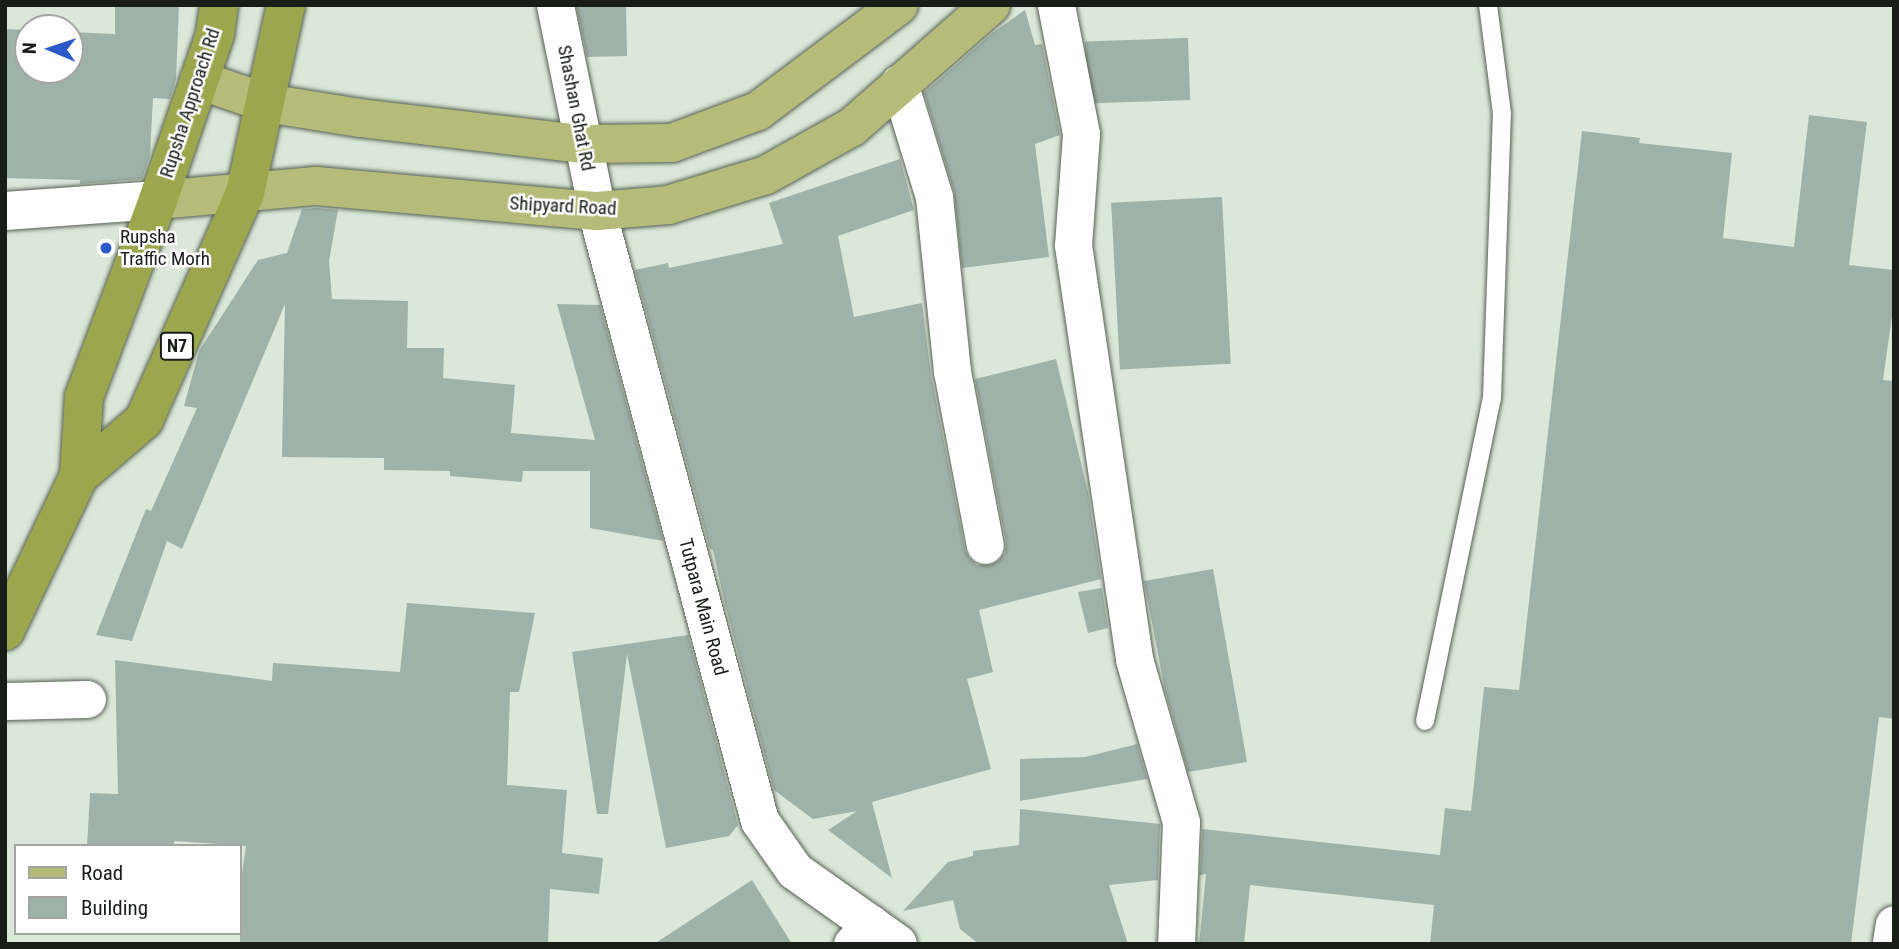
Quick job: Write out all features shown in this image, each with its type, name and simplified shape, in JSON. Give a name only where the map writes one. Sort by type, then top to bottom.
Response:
[{"type":"highway","name":"Rupsha Approach Rd","points":[[158,200],[215,34],[219,5]]},
{"type":"highway","name":"N7","points":[[79,477],[144,420],[245,193],[286,5]]},
{"type":"highway","name":"N7","points":[[5,631],[79,477],[83,397],[158,200]]},
{"type":"main road","points":[[198,80],[266,103],[360,118],[583,144],[672,143],[758,111],[899,5]]},
{"type":"main road","name":"Shipyard Road","points":[[158,200],[316,186],[597,211],[668,205],[766,175],[852,127],[990,5]]},
{"type":"street","name":"Shashan Ghat Rd","points":[[555,5],[597,211]]},
{"type":"street","points":[[1056,5],[1081,134],[1073,245],[1134,659],[1181,822],[1176,944]]},
{"type":"street","points":[[899,83],[934,197],[952,371],[985,545]]},
{"type":"street","points":[[5,211],[158,200]]},
{"type":"street","name":"Tutpara Main Road","points":[[597,211],[760,821],[795,871],[874,937]]},
{"type":"street","points":[[5,701],[87,699]]},
{"type":"lane","points":[[1425,721],[1492,398],[1502,114],[1488,5]]},
{"type":"building","points":[[115,5],[179,5],[176,79],[170,99],[153,98],[150,155],[142,179],[80,184],[80,180],[5,178],[5,29],[14,29],[14,84],[84,84],[84,33],[115,34]]},
{"type":"building","points":[[576,5],[626,5],[627,56],[587,57]]},
{"type":"building","points":[[1025,10],[1035,45],[1042,44],[1060,135],[1035,144],[1049,257],[962,268],[954,191],[924,93],[991,34]]},
{"type":"building","points":[[1188,38],[1190,100],[1087,104],[1085,42]]},
{"type":"building","points":[[1809,115],[1867,122],[1849,265],[1894,270],[1894,302],[1883,380],[1894,381],[1894,719],[1879,717],[1851,944],[1430,944],[1434,905],[1250,885],[1244,944],[1199,944],[1206,874],[1200,875],[1202,829],[1440,855],[1445,808],[1471,811],[1484,687],[1519,690],[1582,131],[1640,138],[1639,143],[1732,153],[1723,238],[1794,247]]},
{"type":"building","points":[[900,159],[914,210],[838,236],[854,317],[922,303],[931,375],[965,550],[977,565],[990,565],[1005,553],[1006,542],[975,379],[1056,359],[1088,492],[1101,579],[979,610],[993,672],[967,679],[991,769],[872,802],[892,878],[828,830],[857,811],[813,819],[774,790],[713,550],[710,549],[635,270],[668,263],[669,268],[783,244],[769,203]]},
{"type":"building","points":[[1222,197],[1231,364],[1120,370],[1111,203]]},
{"type":"building","points":[[302,209],[338,210],[329,261],[332,299],[408,301],[407,348],[444,348],[443,378],[515,385],[511,433],[595,440],[557,304],[600,305],[663,541],[590,528],[590,471],[523,471],[522,482],[450,476],[450,471],[384,470],[384,458],[282,457],[285,304],[182,549],[167,541],[132,641],[96,635],[146,509],[151,511],[197,408],[184,406],[199,351],[258,260],[287,253]]},
{"type":"building","points":[[1213,569],[1247,762],[1188,772],[1165,690],[1144,581]]},
{"type":"building","points":[[1102,588],[1108,628],[1088,633],[1078,592]]},
{"type":"building","points":[[407,603],[535,613],[519,692],[510,692],[507,785],[567,790],[562,853],[603,858],[599,894],[550,889],[548,944],[240,944],[242,873],[246,846],[174,841],[174,844],[87,844],[90,793],[118,794],[115,660],[272,681],[273,663],[400,672]]},
{"type":"building","points":[[688,635],[738,825],[729,836],[666,848],[627,654],[608,814],[597,814],[572,652]]},
{"type":"building","points":[[1137,744],[1147,779],[1020,801],[1020,759],[1085,757]]},
{"type":"building","points":[[1020,809],[1160,824],[1158,880],[1109,885],[1128,944],[979,944],[960,929],[953,900],[903,911],[948,862],[973,856],[973,851],[1019,845]]},
{"type":"building","points":[[752,880],[792,944],[654,944]]},
{"type":"place","name":"Rupsha Traffic Morh","points":[[106,248]]}]
